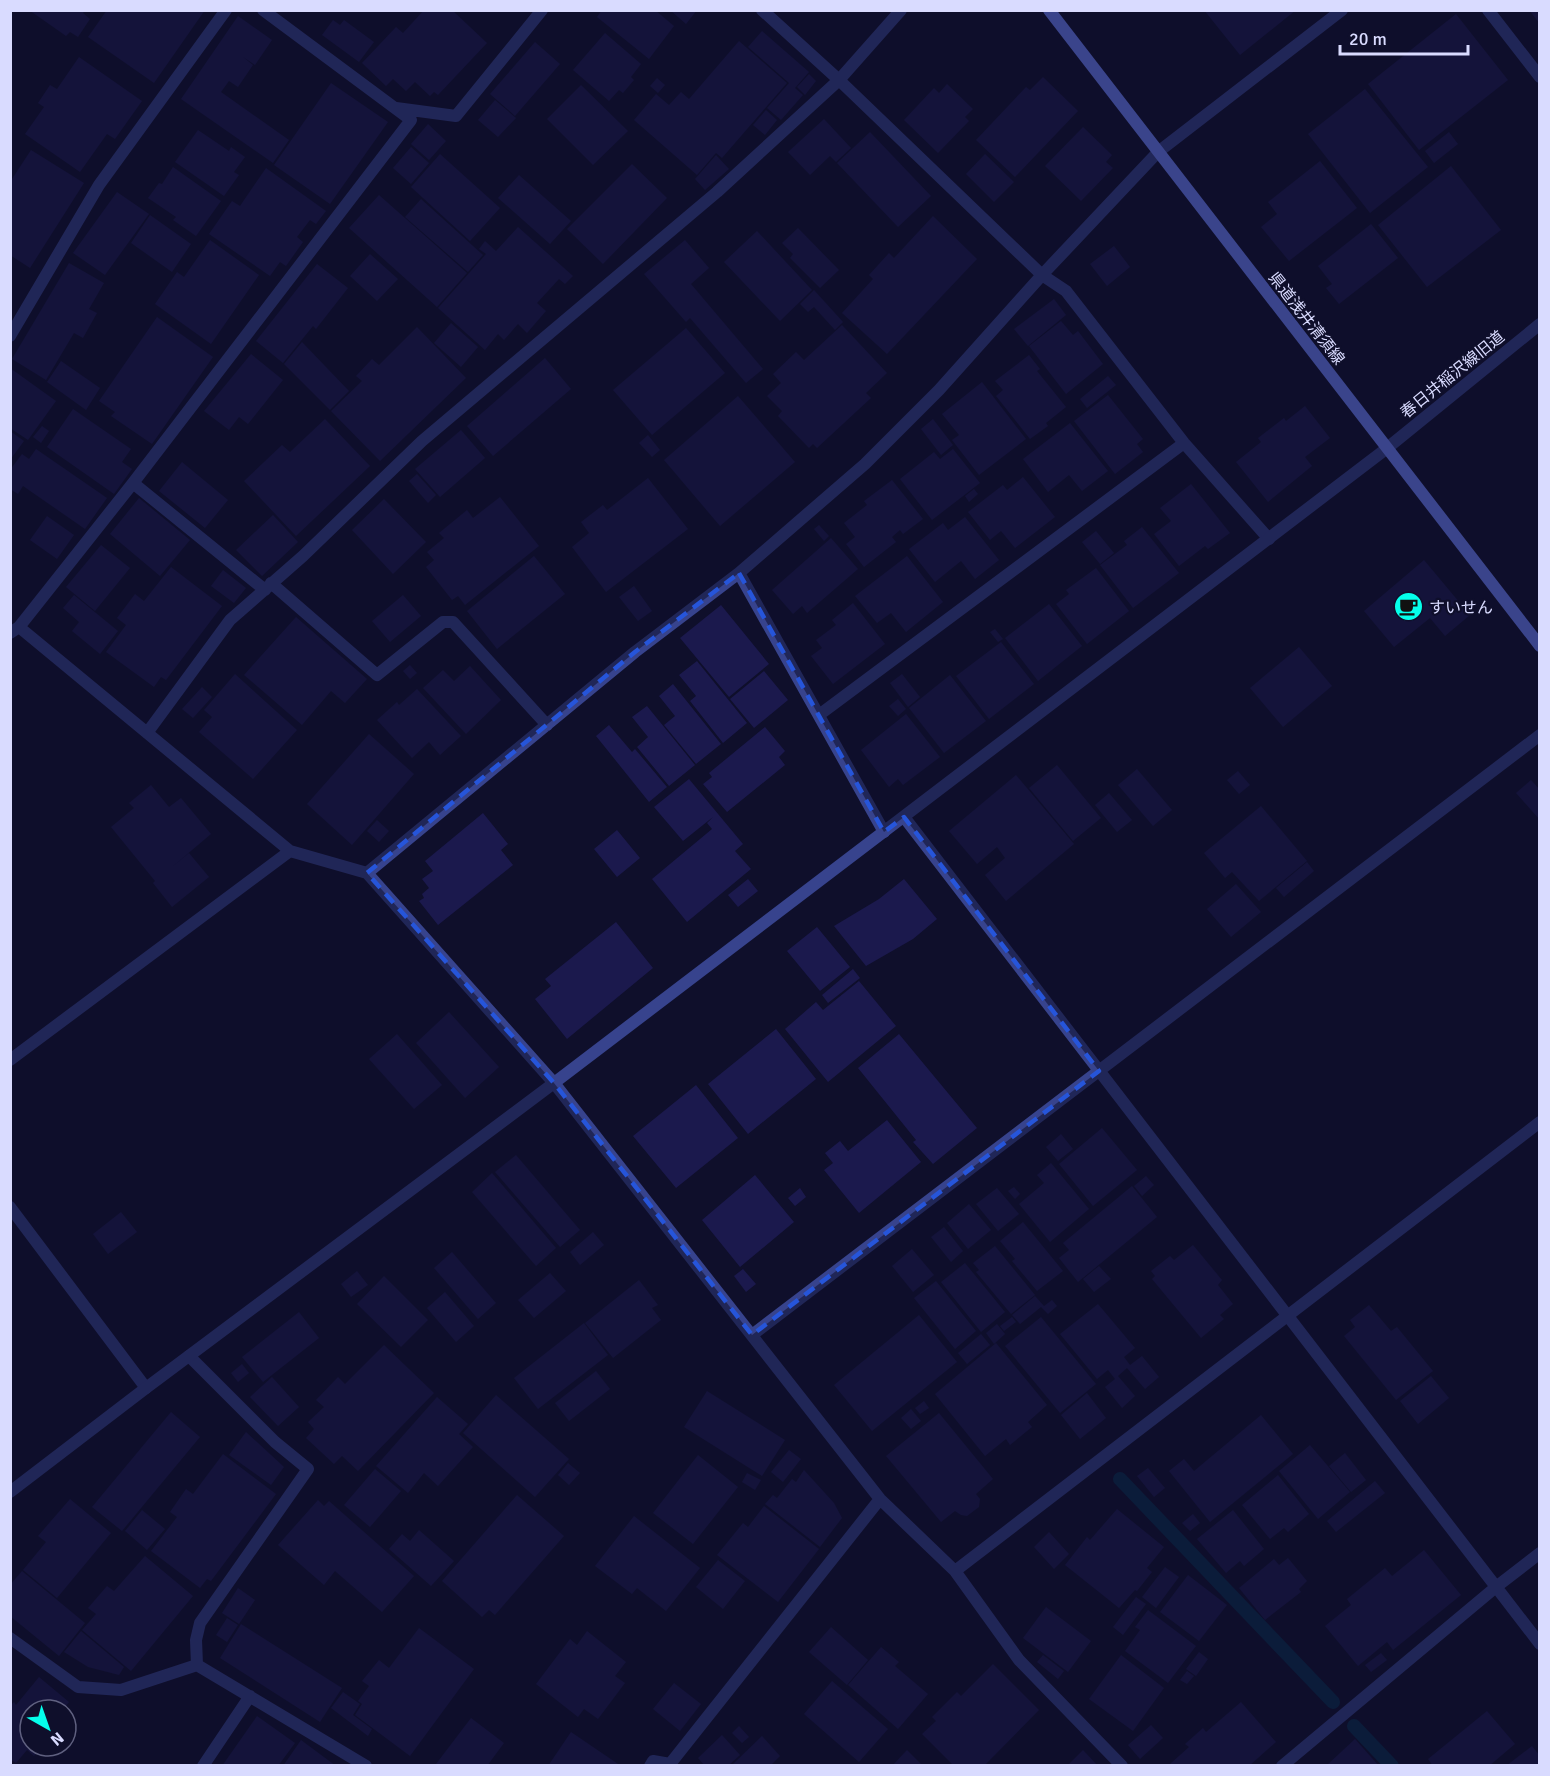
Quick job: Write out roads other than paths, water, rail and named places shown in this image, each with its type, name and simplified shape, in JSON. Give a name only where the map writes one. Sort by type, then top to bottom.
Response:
[{"type":"main road","name":"県道浅井清須線","points":[[1049,10],[1539,646]]},
{"type":"street","points":[[10,336],[99,185],[226,10]]},
{"type":"street","points":[[263,10],[411,120],[133,483],[15,630],[147,733],[290,851],[367,873],[554,1083],[880,1499],[956,1571],[1019,1660],[1122,1766]]},
{"type":"street","points":[[394,108],[456,116],[542,10]]},
{"type":"street","points":[[762,10],[839,80],[1042,275],[1066,291],[1184,443],[1269,538]]},
{"type":"street","points":[[147,733],[230,620],[303,556],[422,441],[717,192],[839,80],[901,10]]},
{"type":"street","points":[[367,873],[635,652],[739,573],[865,464],[939,390],[1042,275],[1158,152],[1342,10]]},
{"type":"street","points":[[1488,10],[1539,77]]},
{"type":"street","name":"春日井稲沢線旧道","points":[[10,1492],[554,1083],[1386,449],[1539,324]]},
{"type":"street","points":[[819,715],[1184,443]]},
{"type":"street","points":[[133,483],[377,675],[443,622],[453,622],[547,725]]},
{"type":"street","points":[[739,573],[884,832]]},
{"type":"street","points":[[752,1335],[1539,735]]},
{"type":"street","points":[[904,817],[1539,1644]]},
{"type":"street","points":[[10,1060],[290,851]]},
{"type":"street","points":[[956,1571],[1539,1122]]},
{"type":"street","points":[[10,1207],[146,1388]]},
{"type":"street","points":[[189,1356],[275,1442],[308,1468],[200,1623],[195,1640],[197,1665]]},
{"type":"street","points":[[650,1766],[653,1761],[670,1765],[880,1499]]},
{"type":"street","points":[[1282,1766],[1539,1553]]},
{"type":"street","points":[[10,1638],[78,1687],[121,1690],[197,1665],[366,1766]]},
{"type":"street","points":[[203,1766],[250,1696]]},
{"type":"waterway","points":[[1120,1479],[1333,1702]]},
{"type":"waterway","points":[[1354,1726],[1392,1766]]},
{"type":"place","name":"すいせん","points":[[1408,607]]}]
